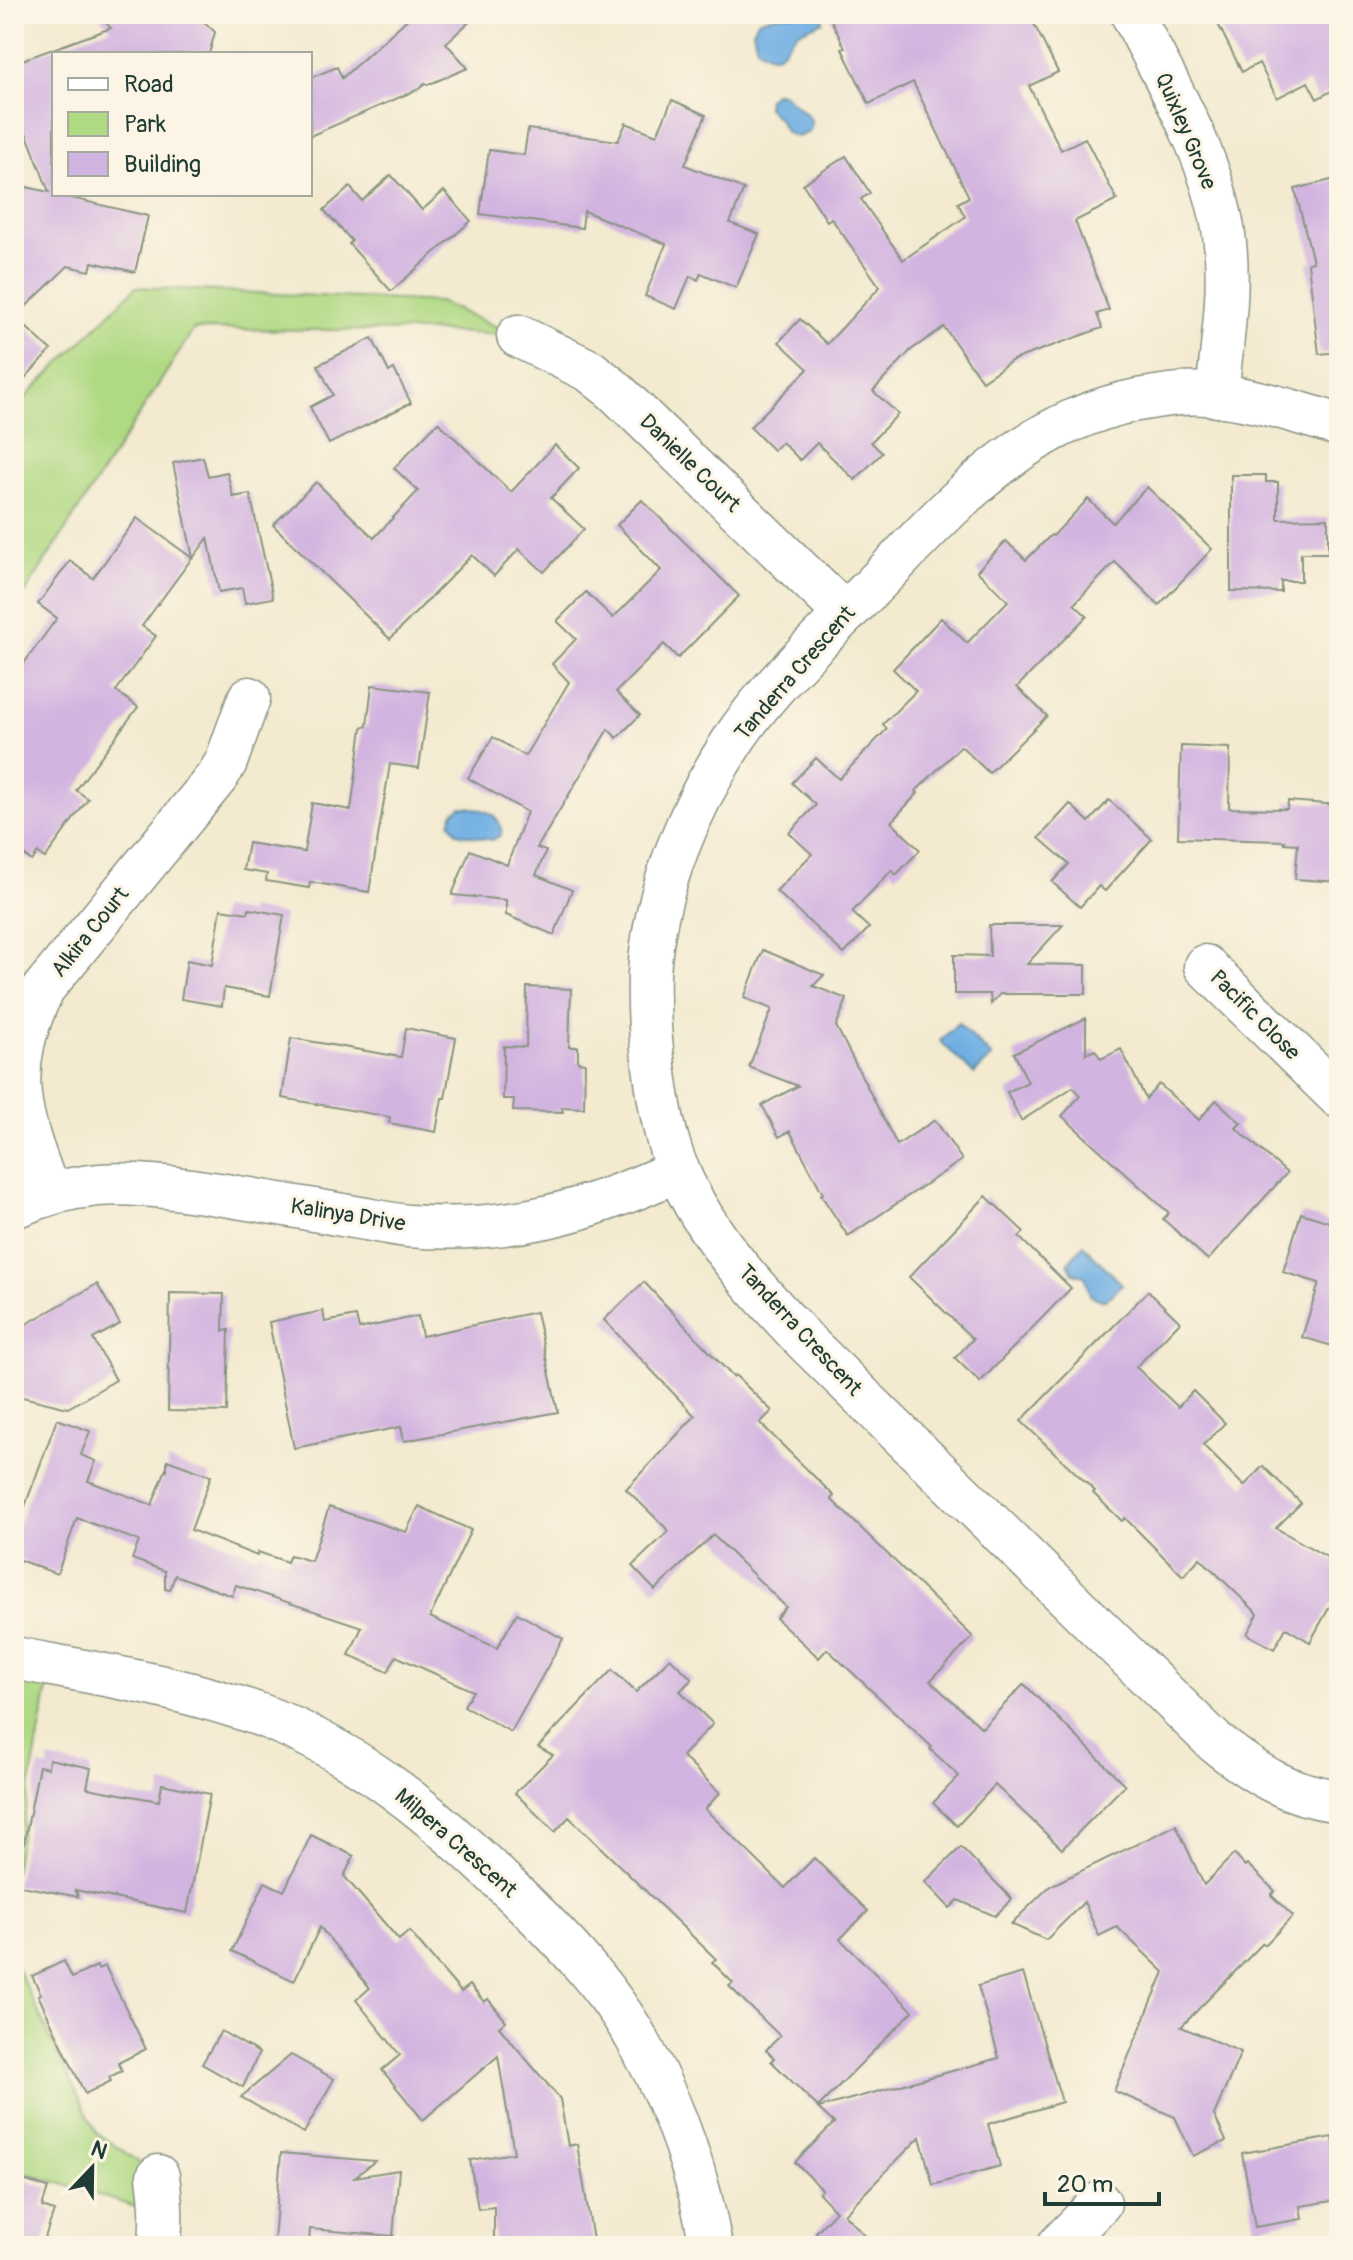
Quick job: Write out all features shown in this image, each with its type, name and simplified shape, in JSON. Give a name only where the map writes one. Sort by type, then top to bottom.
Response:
[{"type":"street","name":"Quixley Grove","points":[[1132,14],[1192,134],[1206,168],[1222,225],[1226,286],[1217,396]]},
{"type":"street","name":"Danielle Court","points":[[518,336],[590,371],[614,390],[845,614]]},
{"type":"street","name":"Tanderra Crescent","points":[[1339,425],[1267,404],[1217,396],[1170,394],[1087,413],[1028,442],[1002,461],[967,491],[845,614],[765,699],[738,734],[716,768],[678,847],[665,885],[649,971],[649,1019],[658,1094],[678,1170],[701,1213],[726,1249],[778,1313],[1216,1743],[1269,1781],[1305,1795],[1339,1801]]},
{"type":"street","name":"Alkira Court","points":[[32,1200],[34,1153],[22,1112],[18,1083],[29,1018],[43,989],[217,777],[226,762],[249,698]]},
{"type":"street","name":"Pacific Close","points":[[1205,966],[1339,1097]]},
{"type":"street","name":"Kalinya Drive","points":[[32,1200],[87,1186],[159,1187],[407,1226],[463,1228],[553,1217],[641,1187],[678,1170]]},
{"type":"street","name":"Milpera Crescent","points":[[14,1658],[218,1700],[268,1718],[318,1740],[361,1765],[448,1831],[540,1917],[610,1998],[641,2045],[679,2123],[692,2160],[711,2246]]},
{"type":"street","points":[[158,2176],[162,2205],[159,2246]]},
{"type":"street","points":[[1058,2246],[1100,2203]]},
{"type":"green space","points":[[136,287],[439,302],[518,336],[437,331],[194,329],[14,610],[14,409]]},
{"type":"green space","points":[[31,1661],[52,1665],[14,1872],[14,1695]]},
{"type":"green space","points":[[14,1962],[96,2132],[158,2176],[162,2215],[14,2169]]},
{"type":"water","points":[[783,14],[822,14],[823,21],[799,32],[781,52],[766,53],[757,47],[753,31],[758,20]]},
{"type":"water","points":[[774,93],[784,94],[808,116],[812,123],[809,132],[798,137],[786,133],[767,107],[768,99]]},
{"type":"water","points":[[461,807],[475,808],[494,816],[501,827],[501,835],[493,840],[457,833],[450,822],[454,812]]},
{"type":"water","points":[[958,1023],[992,1057],[974,1074],[940,1041]]},
{"type":"water","points":[[1083,1245],[1122,1284],[1108,1298],[1090,1295],[1085,1276],[1073,1273],[1068,1263]]},
{"type":"building","points":[[97,14],[196,14],[215,32],[210,52],[52,52],[52,196],[148,216],[135,272],[92,262],[90,271],[68,266],[15,317],[51,350],[14,390],[14,218],[22,186],[49,192],[14,101],[14,63],[111,28]]},
{"type":"building","points":[[413,14],[478,14],[446,43],[468,68],[427,85],[425,83],[419,89],[312,135],[312,77],[337,67],[342,78]]},
{"type":"building","points":[[828,14],[1029,14],[1058,72],[1029,86],[1061,150],[1085,138],[1117,200],[1075,221],[1109,310],[1097,314],[1102,328],[1013,360],[982,381],[944,327],[911,350],[873,391],[898,414],[871,442],[882,453],[855,480],[817,443],[800,460],[782,442],[773,450],[750,427],[808,369],[779,342],[800,319],[827,344],[880,287],[831,218],[827,221],[803,184],[846,156],[870,193],[861,199],[903,260],[965,217],[958,203],[969,197],[913,82],[869,104]]},
{"type":"building","points":[[1213,14],[1339,14],[1339,87],[1317,99],[1308,82],[1277,98],[1259,63],[1242,72]]},
{"type":"building","points":[[672,100],[706,115],[685,165],[744,189],[730,223],[759,234],[736,288],[701,273],[698,280],[690,276],[676,309],[645,296],[666,244],[584,211],[582,228],[480,214],[489,150],[524,155],[528,129],[618,141],[626,123],[657,135]]},
{"type":"building","points":[[391,175],[422,210],[444,191],[471,221],[391,291],[349,244],[352,241],[324,210],[350,187],[362,201]]},
{"type":"building","points":[[1339,178],[1339,352],[1319,354],[1308,263],[1313,262],[1295,189]]},
{"type":"building","points":[[372,338],[389,372],[394,369],[411,403],[329,444],[310,407],[333,395],[318,365]]},
{"type":"building","points":[[438,422],[511,492],[555,445],[579,468],[551,498],[584,529],[544,572],[519,549],[494,576],[472,555],[390,639],[273,525],[316,482],[374,538],[418,491],[394,468]]},
{"type":"building","points":[[203,457],[208,476],[227,472],[233,497],[250,494],[273,598],[245,603],[242,588],[219,592],[208,538],[193,558],[173,463]]},
{"type":"building","points":[[1231,475],[1266,475],[1266,482],[1278,482],[1278,519],[1328,518],[1328,553],[1301,553],[1301,581],[1281,581],[1281,592],[1231,591]]},
{"type":"building","points":[[1147,487],[1212,549],[1159,605],[1115,562],[1074,604],[1087,616],[1017,687],[1047,716],[989,773],[961,746],[916,791],[918,793],[891,822],[920,850],[896,875],[892,870],[852,912],[869,928],[844,954],[776,891],[812,854],[789,833],[816,805],[792,783],[816,758],[839,779],[887,729],[883,724],[916,691],[893,669],[941,618],[967,643],[1008,601],[977,571],[1006,541],[1026,560],[1088,499],[1113,523]]},
{"type":"building","points":[[642,500],[739,596],[678,658],[664,644],[616,692],[640,715],[617,738],[608,729],[537,848],[546,851],[536,875],[572,890],[554,935],[506,915],[506,900],[452,895],[470,850],[507,865],[527,812],[468,778],[493,737],[525,756],[569,682],[552,664],[576,639],[557,621],[586,592],[613,618],[661,570],[617,525]]},
{"type":"building","points":[[137,518],[192,558],[142,626],[156,636],[116,691],[138,707],[76,790],[88,799],[45,858],[38,853],[32,861],[14,847],[14,677],[57,618],[38,604],[70,561],[93,578]]},
{"type":"building","points":[[372,685],[430,692],[419,768],[390,764],[369,892],[310,882],[309,888],[266,881],[267,874],[243,870],[248,843],[304,852],[312,803],[351,810],[362,728],[367,726]]},
{"type":"building","points":[[1181,746],[1230,748],[1229,808],[1287,809],[1288,801],[1339,805],[1339,882],[1295,879],[1298,844],[1178,838]]},
{"type":"building","points":[[1109,800],[1152,839],[1105,891],[1099,886],[1080,907],[1052,882],[1069,864],[1039,838],[1070,804],[1089,822]]},
{"type":"building","points":[[221,909],[248,913],[249,909],[284,915],[270,996],[224,988],[222,1006],[181,999],[187,960],[212,965]]},
{"type":"building","points":[[989,925],[1063,925],[1027,964],[1086,965],[1086,994],[1000,994],[991,1004],[990,994],[954,994],[954,955],[990,956]]},
{"type":"building","points":[[763,950],[824,975],[813,986],[847,999],[836,1026],[897,1145],[935,1120],[962,1160],[848,1236],[821,1195],[790,1131],[779,1137],[762,1105],[798,1086],[749,1067],[772,1009],[744,998]]},
{"type":"building","points":[[527,987],[571,989],[569,1047],[578,1047],[578,1062],[585,1063],[584,1108],[562,1107],[563,1112],[513,1111],[514,1099],[503,1099],[504,1046],[526,1047]]},
{"type":"building","points":[[1086,1018],[1086,1054],[1095,1050],[1101,1059],[1121,1049],[1146,1099],[1159,1084],[1199,1120],[1216,1100],[1241,1123],[1236,1128],[1287,1173],[1208,1260],[1163,1219],[1169,1213],[1062,1116],[1080,1096],[1073,1087],[1021,1121],[1007,1092],[1028,1082],[1014,1053]]},
{"type":"building","points":[[406,1028],[456,1038],[436,1132],[389,1123],[390,1117],[282,1098],[291,1038],[401,1057]]},
{"type":"building","points":[[986,1196],[1024,1232],[1019,1237],[1071,1288],[980,1382],[955,1358],[973,1339],[909,1277]]},
{"type":"building","points":[[1301,1213],[1339,1225],[1339,1348],[1302,1337],[1319,1283],[1283,1272]]},
{"type":"building","points":[[644,1282],[733,1377],[735,1375],[772,1411],[760,1423],[834,1496],[831,1499],[973,1637],[930,1681],[982,1728],[1024,1684],[1125,1785],[1062,1849],[995,1785],[957,1826],[933,1803],[959,1776],[827,1649],[819,1658],[776,1618],[786,1607],[713,1535],[655,1590],[632,1566],[669,1531],[626,1489],[695,1416],[604,1320]]},
{"type":"building","points":[[97,1284],[120,1324],[93,1339],[116,1380],[68,1408],[14,1395],[14,1331]]},
{"type":"building","points":[[1148,1291],[1180,1322],[1136,1367],[1178,1407],[1193,1391],[1225,1423],[1203,1445],[1244,1486],[1263,1466],[1301,1503],[1276,1528],[1339,1564],[1339,1590],[1310,1642],[1286,1628],[1274,1649],[1247,1634],[1258,1614],[1200,1558],[1183,1576],[1125,1518],[1122,1521],[1021,1421]]},
{"type":"building","points":[[170,1293],[224,1294],[223,1331],[229,1330],[227,1412],[168,1411]]},
{"type":"building","points":[[323,1311],[325,1322],[356,1316],[359,1329],[418,1316],[422,1336],[536,1312],[558,1412],[404,1441],[401,1427],[294,1448],[269,1322]]},
{"type":"building","points":[[57,1419],[90,1431],[81,1455],[96,1461],[88,1481],[152,1505],[167,1471],[167,1460],[211,1476],[191,1530],[257,1556],[258,1552],[287,1562],[290,1555],[311,1561],[329,1507],[406,1532],[419,1506],[471,1530],[430,1617],[497,1648],[517,1613],[563,1639],[511,1732],[464,1706],[473,1691],[396,1656],[388,1672],[349,1655],[362,1627],[236,1585],[232,1596],[175,1575],[170,1590],[165,1589],[165,1571],[132,1559],[139,1541],[77,1518],[57,1574],[14,1558],[14,1536]]},
{"type":"building","points":[[670,1658],[692,1679],[680,1691],[713,1724],[682,1756],[720,1793],[705,1809],[785,1888],[814,1858],[868,1911],[840,1939],[913,2011],[818,2107],[771,2061],[774,2058],[766,2050],[780,2036],[729,1986],[733,1983],[712,1962],[716,1959],[569,1817],[555,1832],[515,1793],[553,1755],[538,1747],[612,1670],[636,1692]]},
{"type":"building","points":[[49,1759],[91,1768],[87,1788],[159,1801],[162,1784],[210,1794],[187,1913],[75,1890],[79,1897],[16,1885],[39,1766],[48,1768]]},
{"type":"building","points":[[1176,1825],[1204,1885],[1234,1854],[1275,1891],[1271,1895],[1293,1916],[1181,2027],[1241,2052],[1214,2115],[1226,2141],[1193,2156],[1175,2117],[1114,2091],[1164,1972],[1117,1927],[1099,1936],[1084,1902],[1046,1940],[1011,1924],[1050,1886]]},
{"type":"building","points":[[311,1835],[354,1856],[344,1876],[399,1940],[409,1931],[461,1992],[470,1985],[484,2002],[488,1999],[506,2021],[499,2027],[560,2099],[568,2146],[577,2144],[594,2246],[494,2246],[494,2207],[478,2209],[470,2160],[514,2153],[498,2056],[423,2120],[382,2070],[400,2055],[356,2000],[370,1988],[320,1927],[294,1981],[232,1951],[265,1882],[284,1891]]},
{"type":"building","points":[[961,1847],[1012,1899],[995,1916],[958,1900],[950,1908],[925,1882]]},
{"type":"building","points":[[64,1961],[72,1978],[97,1966],[98,1969],[105,1966],[146,2049],[118,2063],[122,2071],[109,2077],[111,2081],[85,2094],[32,1976]]},
{"type":"building","points":[[1023,1973],[1062,2102],[988,2124],[1000,2166],[933,2185],[920,2137],[844,2214],[875,2246],[830,2246],[816,2232],[836,2211],[819,2193],[822,2189],[795,2162],[834,2123],[818,2108],[999,2058],[978,1986]]},
{"type":"building","points":[[221,2031],[259,2053],[243,2087],[202,2064]]},
{"type":"building","points":[[291,2055],[334,2079],[304,2133],[241,2097]]},
{"type":"building","points":[[1333,2137],[1339,2172],[1339,2200],[1300,2206],[1302,2219],[1255,2227],[1242,2153]]},
{"type":"building","points":[[281,2153],[375,2161],[355,2177],[399,2170],[393,2236],[310,2229],[309,2245],[274,2242]]},
{"type":"building","points":[[14,2177],[48,2188],[42,2207],[54,2211],[42,2246],[14,2246]]}]
